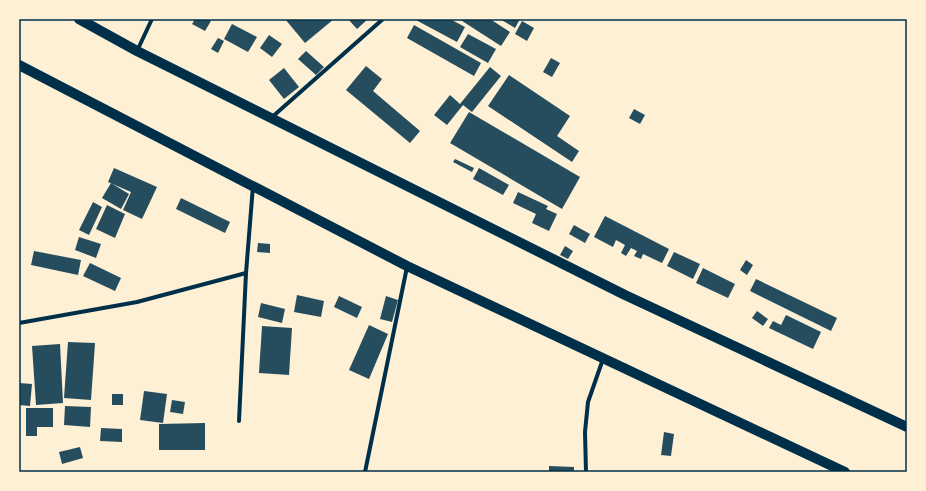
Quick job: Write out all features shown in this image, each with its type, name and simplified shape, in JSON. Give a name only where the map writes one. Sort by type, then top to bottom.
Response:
[{"type":"highway","points":[[79,19],[137,52],[625,295],[907,427]]},
{"type":"highway","points":[[19,65],[407,266],[603,358],[830,469],[845,472]]},
{"type":"street","points":[[137,52],[152,19]]},
{"type":"street","points":[[271,118],[383,19]]},
{"type":"street","points":[[239,421],[246,273],[253,186]]},
{"type":"street","points":[[365,472],[407,266]]},
{"type":"street","points":[[19,323],[137,302],[246,273]]},
{"type":"street","points":[[586,472],[585,432],[588,402],[603,358]]},
{"type":"building","points":[[195,19],[207,19],[211,21],[205,31],[192,24]]},
{"type":"building","points":[[285,19],[334,19],[305,43]]},
{"type":"building","points":[[348,19],[368,19],[357,29]]},
{"type":"building","points":[[414,19],[450,19],[465,27],[457,42]]},
{"type":"building","points":[[459,19],[490,19],[510,32],[501,46]]},
{"type":"building","points":[[500,19],[520,19],[515,28]]},
{"type":"building","points":[[522,21],[534,28],[527,41],[515,34]]},
{"type":"building","points":[[232,24],[257,37],[248,52],[224,39]]},
{"type":"building","points":[[414,25],[481,63],[474,76],[407,38]]},
{"type":"building","points":[[468,34],[496,49],[488,63],[460,47]]},
{"type":"building","points":[[269,35],[282,44],[272,57],[260,48]]},
{"type":"building","points":[[218,38],[224,41],[218,53],[211,49]]},
{"type":"building","points":[[306,51],[324,67],[316,75],[298,59]]},
{"type":"building","points":[[551,58],[560,63],[552,77],[543,72]]},
{"type":"building","points":[[366,66],[382,79],[373,91],[420,131],[410,143],[346,90]]},
{"type":"building","points":[[490,67],[501,76],[472,112],[463,105],[447,125],[434,115],[450,95],[460,104]]},
{"type":"building","points":[[284,68],[299,87],[284,99],[269,80]]},
{"type":"building","points":[[509,75],[570,116],[557,136],[579,151],[572,162],[488,106]]},
{"type":"building","points":[[634,109],[645,115],[640,124],[629,118]]},
{"type":"building","points":[[469,112],[580,177],[562,209],[450,143]]},
{"type":"building","points":[[455,159],[474,168],[472,172],[453,162]]},
{"type":"building","points":[[114,168],[157,187],[142,219],[123,210],[131,192],[108,182]]},
{"type":"building","points":[[479,168],[509,185],[503,195],[473,179]]},
{"type":"building","points":[[111,183],[129,194],[121,209],[102,198]]},
{"type":"building","points":[[518,192],[548,206],[546,209],[557,214],[549,231],[532,223],[536,214],[513,203]]},
{"type":"building","points":[[181,198],[230,222],[225,233],[176,209]]},
{"type":"building","points":[[93,202],[102,207],[89,235],[79,230]]},
{"type":"building","points":[[107,205],[125,214],[115,238],[96,229]]},
{"type":"building","points":[[605,216],[669,249],[662,263],[643,254],[641,259],[634,256],[637,251],[631,248],[626,256],[621,253],[625,245],[616,240],[613,247],[594,237]]},
{"type":"building","points":[[574,225],[590,234],[585,243],[569,234]]},
{"type":"building","points":[[79,237],[101,244],[96,258],[75,250]]},
{"type":"building","points":[[258,243],[270,244],[270,253],[257,252]]},
{"type":"building","points":[[565,246],[573,251],[568,259],[560,255]]},
{"type":"building","points":[[34,251],[81,260],[78,275],[31,265]]},
{"type":"building","points":[[674,252],[700,264],[693,279],[667,266]]},
{"type":"building","points":[[746,260],[753,265],[747,275],[740,270]]},
{"type":"building","points":[[90,263],[121,278],[115,291],[83,276]]},
{"type":"building","points":[[703,268],[735,284],[728,298],[696,283]]},
{"type":"building","points":[[756,279],[837,318],[831,331],[750,291]]},
{"type":"building","points":[[297,295],[324,301],[321,317],[294,312]]},
{"type":"building","points":[[339,296],[362,307],[357,318],[334,307]]},
{"type":"building","points":[[386,296],[398,300],[392,322],[380,319]]},
{"type":"building","points":[[261,303],[285,309],[282,323],[258,317]]},
{"type":"building","points":[[757,311],[768,319],[763,326],[752,318]]},
{"type":"building","points":[[786,315],[821,332],[813,349],[769,328],[773,321],[781,325]]},
{"type":"building","points":[[369,325],[388,334],[369,379],[349,370]]},
{"type":"building","points":[[262,326],[292,328],[289,375],[259,373]]},
{"type":"building","points":[[68,342],[95,343],[91,400],[64,398]]},
{"type":"building","points":[[60,344],[63,403],[36,405],[32,346]]},
{"type":"building","points":[[19,383],[32,384],[30,406],[19,405]]},
{"type":"building","points":[[144,391],[167,394],[163,423],[140,420]]},
{"type":"building","points":[[112,394],[123,394],[123,405],[112,405]]},
{"type":"building","points":[[172,400],[185,402],[183,414],[170,412]]},
{"type":"building","points":[[65,406],[91,407],[90,427],[64,425]]},
{"type":"building","points":[[26,408],[53,408],[53,427],[37,427],[37,436],[26,436]]},
{"type":"building","points":[[205,423],[205,450],[159,450],[159,424]]},
{"type":"building","points":[[101,428],[122,429],[122,442],[100,441]]},
{"type":"building","points":[[664,432],[674,434],[671,456],[661,455]]},
{"type":"building","points":[[80,447],[83,458],[62,464],[59,452]]},
{"type":"building","points":[[549,466],[574,467],[574,472],[549,472]]}]
